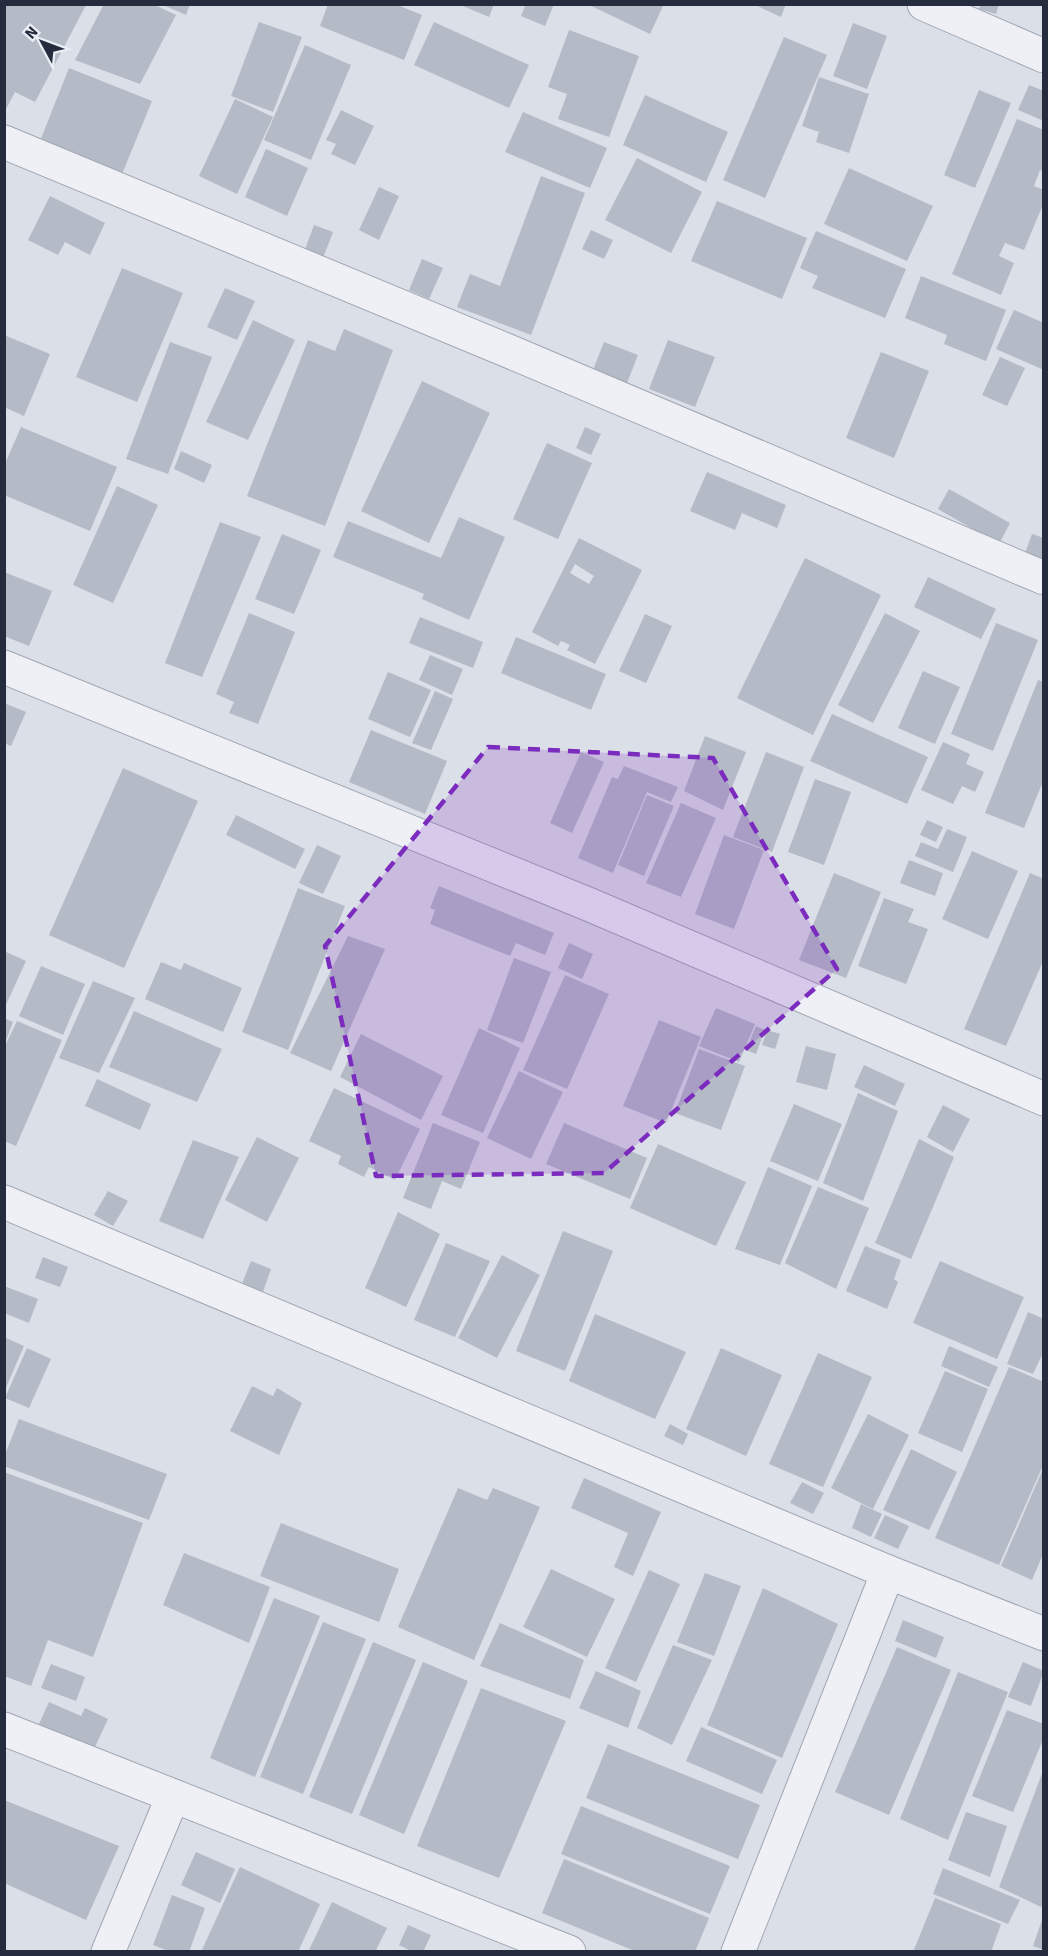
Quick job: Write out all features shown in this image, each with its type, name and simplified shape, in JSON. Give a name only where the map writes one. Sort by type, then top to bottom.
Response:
[{"type":"street","points":[[924,4],[1044,56]]},
{"type":"street","points":[[4,142],[484,341],[1044,578]]},
{"type":"street","points":[[4,667],[588,904],[1044,1100]]},
{"type":"street","points":[[4,1202],[888,1572],[1044,1634]]},
{"type":"street","points":[[738,1952],[888,1572]]},
{"type":"street","points":[[4,1730],[569,1952]]},
{"type":"street","points":[[108,1952],[173,1796]]},
{"type":"highlighted area","points":[[488,747],[713,758],[837,969],[604,1173],[376,1176],[325,946]]},
{"type":"building","points":[[104,4],[153,4],[176,15],[140,84],[75,60]]},
{"type":"building","points":[[161,4],[190,4],[186,15]]},
{"type":"building","points":[[328,4],[395,4],[422,15],[404,60],[320,26]]},
{"type":"building","points":[[458,4],[494,4],[489,17]]},
{"type":"building","points":[[526,4],[554,4],[545,26],[521,16]]},
{"type":"building","points":[[587,4],[664,4],[650,34]]},
{"type":"building","points":[[753,4],[786,4],[781,17]]},
{"type":"building","points":[[981,4],[999,4],[996,14],[979,9]]},
{"type":"building","points":[[4,5],[86,5],[35,102],[15,92],[4,113]]},
{"type":"building","points":[[259,22],[302,37],[273,112],[231,96]]},
{"type":"building","points":[[434,22],[529,65],[509,108],[414,65]]},
{"type":"building","points":[[853,23],[887,36],[867,89],[833,76]]},
{"type":"building","points":[[569,30],[639,56],[609,137],[558,119],[567,94],[548,87]]},
{"type":"building","points":[[784,37],[827,55],[765,198],[723,180]]},
{"type":"building","points":[[305,45],[351,65],[311,160],[264,140]]},
{"type":"building","points":[[69,68],[152,101],[122,174],[40,141]]},
{"type":"building","points":[[819,77],[869,94],[849,153],[816,142],[819,132],[802,126]]},
{"type":"building","points":[[1029,85],[1044,91],[1044,121],[1018,110]]},
{"type":"building","points":[[979,90],[1011,103],[975,188],[944,175]]},
{"type":"building","points":[[645,95],[728,132],[706,182],[623,145]]},
{"type":"building","points":[[235,99],[273,117],[237,194],[199,176]]},
{"type":"building","points":[[341,110],[374,126],[355,165],[331,154],[336,144],[326,140]]},
{"type":"building","points":[[523,112],[607,148],[590,188],[505,152]]},
{"type":"building","points":[[1017,119],[1044,130],[1044,172],[1040,170],[1034,186],[1044,190],[1044,202],[1024,250],[1005,243],[999,256],[1014,263],[1001,295],[952,274]]},
{"type":"building","points":[[266,149],[308,168],[287,216],[245,197]]},
{"type":"building","points":[[637,158],[702,192],[671,253],[605,220]]},
{"type":"building","points":[[849,168],[933,206],[907,261],[824,224]]},
{"type":"building","points":[[541,176],[585,193],[531,335],[457,307],[470,274],[500,286]]},
{"type":"building","points":[[379,187],[399,196],[379,240],[359,230]]},
{"type":"building","points":[[50,196],[105,223],[90,255],[65,242],[58,255],[28,240]]},
{"type":"building","points":[[717,201],[807,238],[782,299],[691,261]]},
{"type":"building","points":[[314,225],[333,232],[323,258],[304,252]]},
{"type":"building","points":[[591,230],[613,240],[604,259],[582,249]]},
{"type":"building","points":[[816,231],[906,269],[885,318],[812,288],[818,276],[800,268]]},
{"type":"building","points":[[422,259],[443,268],[429,299],[409,290]]},
{"type":"building","points":[[122,268],[183,293],[137,402],[76,377]]},
{"type":"building","points":[[921,276],[1006,310],[986,361],[944,344],[947,335],[905,318]]},
{"type":"building","points":[[225,288],[255,301],[237,340],[207,327]]},
{"type":"building","points":[[1014,310],[1044,323],[1044,370],[996,349]]},
{"type":"building","points":[[253,320],[295,340],[248,440],[206,422]]},
{"type":"building","points":[[344,329],[393,350],[325,526],[247,496],[308,340],[335,351]]},
{"type":"building","points":[[4,335],[50,354],[24,416],[4,407]]},
{"type":"building","points":[[668,340],[715,357],[695,407],[649,389]]},
{"type":"building","points":[[170,342],[212,357],[168,474],[126,459]]},
{"type":"building","points":[[604,342],[638,355],[627,383],[593,370]]},
{"type":"building","points":[[881,352],[929,371],[894,458],[846,438]]},
{"type":"building","points":[[1000,357],[1025,368],[1007,406],[982,395]]},
{"type":"building","points":[[422,381],[490,413],[429,543],[361,511]]},
{"type":"building","points":[[21,427],[117,467],[90,531],[4,495],[4,466]]},
{"type":"building","points":[[585,427],[601,434],[591,455],[576,448]]},
{"type":"building","points":[[547,443],[592,463],[558,539],[513,519]]},
{"type":"building","points":[[181,451],[212,465],[204,483],[174,469]]},
{"type":"building","points":[[707,472],[786,505],[777,528],[742,513],[735,530],[690,511]]},
{"type":"building","points":[[117,486],[158,505],[113,603],[73,585]]},
{"type":"building","points":[[949,489],[1010,523],[999,544],[938,509]]},
{"type":"building","points":[[459,517],[505,537],[469,620],[422,599],[424,594],[333,557],[348,521],[441,558]]},
{"type":"building","points":[[220,522],[261,537],[202,677],[165,663]]},
{"type":"building","points":[[282,534],[321,550],[294,614],[255,599]]},
{"type":"building","points":[[1032,534],[1044,538],[1044,568],[1022,561]]},
{"type":"building","points":[[579,538],[642,570],[595,664],[567,650],[570,645],[561,641],[558,646],[532,632]],"holes":[[[575,564],[594,576],[589,584],[570,573]]]},
{"type":"building","points":[[805,558],[881,595],[813,735],[737,698]]},
{"type":"building","points":[[4,572],[52,591],[29,646],[4,636]]},
{"type":"building","points":[[928,577],[996,609],[981,639],[914,607]]},
{"type":"building","points":[[249,613],[295,632],[258,724],[229,713],[234,702],[216,694]]},
{"type":"building","points":[[885,613],[920,631],[873,723],[838,705]]},
{"type":"building","points":[[645,614],[672,626],[646,683],[619,671]]},
{"type":"building","points":[[420,617],[483,642],[473,668],[409,643]]},
{"type":"building","points":[[996,623],[1038,640],[993,751],[951,734]]},
{"type":"building","points":[[516,637],[606,674],[591,710],[501,673]]},
{"type":"building","points":[[430,655],[463,669],[452,695],[419,680]]},
{"type":"building","points":[[923,671],[960,687],[935,744],[898,728]]},
{"type":"building","points":[[388,672],[431,690],[410,737],[368,719]]},
{"type":"building","points":[[1038,680],[1044,682],[1044,779],[1024,828],[985,813]]},
{"type":"building","points":[[435,691],[453,699],[431,750],[412,743]]},
{"type":"building","points":[[4,703],[26,712],[11,746],[4,743]]},
{"type":"building","points":[[832,714],[928,757],[907,804],[810,761]]},
{"type":"building","points":[[371,730],[447,761],[425,814],[349,782]]},
{"type":"building","points":[[705,736],[746,752],[723,810],[684,791]]},
{"type":"building","points":[[943,742],[970,754],[966,764],[984,772],[975,792],[962,786],[953,804],[921,790]]},
{"type":"building","points":[[581,752],[604,762],[572,833],[550,823]]},
{"type":"building","points":[[766,752],[804,767],[772,852],[733,837]]},
{"type":"building","points":[[624,766],[678,787],[671,802],[647,792],[613,873],[578,858],[612,777],[618,779]]},
{"type":"building","points":[[123,768],[198,801],[124,968],[49,935]]},
{"type":"building","points":[[815,779],[851,792],[824,865],[788,852]]},
{"type":"building","points":[[647,795],[674,806],[644,876],[618,865]]},
{"type":"building","points":[[681,803],[716,818],[681,897],[646,883]]},
{"type":"building","points":[[236,815],[305,849],[295,869],[226,835]]},
{"type":"building","points":[[927,820],[943,827],[936,842],[920,835]]},
{"type":"building","points":[[947,829],[967,837],[953,872],[915,856],[921,842],[938,849]]},
{"type":"building","points":[[724,835],[764,850],[734,929],[695,914]]},
{"type":"building","points":[[317,845],[341,856],[323,894],[299,883]]},
{"type":"building","points":[[972,851],[1018,871],[988,939],[942,919]]},
{"type":"building","points":[[909,860],[943,873],[935,896],[900,883]]},
{"type":"building","points":[[834,873],[881,892],[846,978],[799,960]]},
{"type":"building","points":[[1030,873],[1044,879],[1044,959],[1006,1046],[964,1029]]},
{"type":"building","points":[[439,886],[554,933],[545,955],[516,943],[510,956],[430,924],[435,910],[430,908]]},
{"type":"building","points":[[298,888],[345,906],[288,1050],[242,1032]]},
{"type":"building","points":[[884,898],[914,909],[908,922],[928,929],[906,984],[858,966]]},
{"type":"building","points":[[348,936],[385,949],[331,1071],[290,1053]]},
{"type":"building","points":[[569,943],[593,954],[582,979],[558,968]]},
{"type":"building","points":[[4,951],[26,961],[4,1009]]},
{"type":"building","points":[[514,958],[551,972],[523,1043],[487,1030]]},
{"type":"building","points":[[161,962],[181,970],[184,963],[242,988],[223,1032],[145,999]]},
{"type":"building","points":[[41,966],[85,984],[63,1035],[19,1016]]},
{"type":"building","points":[[565,975],[609,994],[567,1089],[523,1070]]},
{"type":"building","points":[[93,981],[135,998],[99,1073],[59,1058]]},
{"type":"building","points":[[716,1008],[755,1024],[739,1062],[699,1046]]},
{"type":"building","points":[[134,1011],[222,1049],[197,1102],[109,1067]]},
{"type":"building","points":[[4,1018],[13,1022],[5,1043],[4,1043]]},
{"type":"building","points":[[659,1020],[701,1037],[666,1123],[623,1106]]},
{"type":"building","points":[[17,1021],[62,1040],[16,1146],[4,1141],[4,1048]]},
{"type":"building","points":[[756,1026],[765,1030],[756,1054],[746,1050]]},
{"type":"building","points":[[479,1028],[520,1048],[483,1133],[441,1115]]},
{"type":"building","points":[[767,1030],[780,1034],[775,1049],[762,1045]]},
{"type":"building","points":[[361,1034],[443,1076],[421,1120],[340,1077]]},
{"type":"building","points":[[806,1046],[836,1054],[827,1090],[796,1082]]},
{"type":"building","points":[[699,1049],[745,1066],[721,1130],[675,1113]]},
{"type":"building","points":[[864,1065],[905,1084],[895,1106],[854,1087]]},
{"type":"building","points":[[519,1071],[563,1092],[531,1159],[487,1138]]},
{"type":"building","points":[[97,1079],[151,1104],[140,1130],[85,1106]]},
{"type":"building","points":[[334,1088],[420,1129],[395,1180],[369,1167],[364,1177],[338,1164],[341,1156],[309,1141]]},
{"type":"building","points":[[858,1093],[898,1111],[863,1201],[823,1183]]},
{"type":"building","points":[[794,1104],[842,1124],[818,1181],[770,1161]]},
{"type":"building","points":[[943,1105],[970,1119],[953,1152],[927,1137]]},
{"type":"building","points":[[433,1123],[480,1142],[461,1189],[442,1181],[431,1209],[403,1198]]},
{"type":"building","points":[[564,1123],[647,1158],[630,1199],[546,1164]]},
{"type":"building","points":[[257,1137],[299,1158],[267,1222],[225,1200]]},
{"type":"building","points":[[919,1139],[954,1157],[911,1259],[875,1243]]},
{"type":"building","points":[[193,1140],[239,1157],[203,1239],[159,1221]]},
{"type":"building","points":[[658,1144],[746,1182],[716,1246],[630,1208]]},
{"type":"building","points":[[768,1167],[812,1186],[780,1265],[735,1249]]},
{"type":"building","points":[[818,1187],[869,1208],[836,1289],[785,1263]]},
{"type":"building","points":[[108,1191],[128,1201],[113,1226],[94,1215]]},
{"type":"building","points":[[398,1212],[440,1234],[406,1307],[365,1288]]},
{"type":"building","points":[[563,1231],[613,1251],[565,1371],[516,1351]]},
{"type":"building","points":[[446,1243],[490,1261],[455,1337],[414,1320]]},
{"type":"building","points":[[865,1246],[901,1260],[894,1279],[898,1282],[887,1309],[846,1291]]},
{"type":"building","points":[[502,1255],[540,1275],[497,1358],[458,1338]]},
{"type":"building","points":[[43,1257],[68,1267],[60,1287],[35,1278]]},
{"type":"building","points":[[251,1261],[271,1269],[263,1292],[242,1284]]},
{"type":"building","points":[[940,1261],[1024,1297],[997,1359],[913,1323]]},
{"type":"building","points":[[4,1286],[38,1299],[29,1323],[4,1313]]},
{"type":"building","points":[[1028,1312],[1044,1319],[1044,1351],[1033,1374],[1007,1364]]},
{"type":"building","points":[[595,1314],[686,1352],[655,1419],[569,1381]]},
{"type":"building","points":[[4,1337],[24,1346],[4,1392]]},
{"type":"building","points":[[949,1346],[998,1367],[989,1387],[941,1366]]},
{"type":"building","points":[[27,1348],[51,1359],[29,1408],[5,1398]]},
{"type":"building","points":[[721,1348],[782,1375],[746,1456],[686,1429]]},
{"type":"building","points":[[818,1353],[872,1377],[823,1487],[769,1464]]},
{"type":"building","points":[[1009,1367],[1044,1382],[1044,1463],[999,1565],[935,1538]]},
{"type":"building","points":[[945,1371],[988,1389],[962,1452],[918,1433]]},
{"type":"building","points":[[252,1386],[273,1396],[277,1388],[302,1403],[279,1455],[230,1431]]},
{"type":"building","points":[[868,1414],[909,1435],[873,1509],[831,1488]]},
{"type":"building","points":[[19,1419],[167,1474],[149,1520],[4,1466],[4,1457]]},
{"type":"building","points":[[670,1424],[688,1434],[683,1445],[664,1436]]},
{"type":"building","points":[[911,1449],[957,1472],[929,1530],[883,1510]]},
{"type":"building","points":[[1042,1471],[1044,1472],[1044,1552],[1032,1580],[1001,1566]]},
{"type":"building","points":[[4,1472],[143,1523],[93,1657],[48,1640],[31,1686],[4,1676]]},
{"type":"building","points":[[584,1478],[661,1512],[633,1576],[614,1567],[628,1533],[571,1508]]},
{"type":"building","points":[[802,1482],[824,1493],[813,1514],[790,1503]]},
{"type":"building","points":[[458,1488],[487,1500],[493,1488],[540,1507],[474,1660],[398,1627]]},
{"type":"building","points":[[861,1504],[882,1514],[871,1537],[852,1528]]},
{"type":"building","points":[[885,1515],[909,1526],[898,1549],[874,1538]]},
{"type":"building","points":[[281,1523],[399,1569],[379,1622],[260,1576]]},
{"type":"building","points":[[184,1553],[270,1587],[249,1643],[163,1605]]},
{"type":"building","points":[[551,1569],[615,1599],[587,1657],[523,1627]]},
{"type":"building","points":[[649,1570],[680,1584],[636,1682],[605,1668]]},
{"type":"building","points":[[705,1573],[741,1586],[714,1656],[677,1642]]},
{"type":"building","points":[[763,1588],[838,1624],[782,1758],[707,1725]]},
{"type":"building","points":[[274,1598],[320,1616],[255,1777],[210,1758]]},
{"type":"building","points":[[903,1620],[944,1637],[936,1658],[895,1641]]},
{"type":"building","points":[[323,1622],[366,1639],[303,1794],[260,1777]]},
{"type":"building","points":[[500,1623],[584,1660],[570,1699],[480,1666]]},
{"type":"building","points":[[373,1642],[416,1660],[352,1814],[309,1797]]},
{"type":"building","points":[[673,1645],[712,1660],[672,1745],[637,1728]]},
{"type":"building","points":[[897,1647],[951,1670],[889,1815],[835,1792]]},
{"type":"building","points":[[423,1662],[468,1681],[404,1834],[359,1815]]},
{"type":"building","points":[[1023,1662],[1044,1671],[1031,1706],[1008,1697]]},
{"type":"building","points":[[51,1664],[85,1677],[76,1701],[41,1688]]},
{"type":"building","points":[[596,1671],[641,1691],[628,1728],[579,1708]]},
{"type":"building","points":[[958,1672],[1008,1692],[948,1840],[900,1819]]},
{"type":"building","points":[[481,1688],[566,1721],[499,1878],[417,1846]]},
{"type":"building","points":[[49,1702],[81,1716],[85,1708],[108,1719],[94,1749],[39,1724]]},
{"type":"building","points":[[1007,1710],[1044,1724],[1044,1737],[1013,1812],[972,1796]]},
{"type":"building","points":[[701,1727],[777,1760],[762,1794],[686,1761]]},
{"type":"building","points":[[608,1744],[760,1805],[738,1859],[586,1798]]},
{"type":"building","points":[[1043,1771],[1044,1902],[1041,1907],[999,1887]]},
{"type":"building","points":[[4,1800],[119,1846],[86,1920],[4,1883]]},
{"type":"building","points":[[581,1806],[730,1866],[710,1914],[561,1854]]},
{"type":"building","points":[[966,1812],[1007,1826],[990,1877],[948,1860]]},
{"type":"building","points":[[196,1852],[235,1869],[220,1903],[181,1885]]},
{"type":"building","points":[[564,1859],[709,1918],[695,1952],[637,1952],[542,1913]]},
{"type":"building","points":[[240,1867],[320,1904],[298,1952],[201,1952]]},
{"type":"building","points":[[943,1868],[1020,1900],[1008,1924],[933,1894]]},
{"type":"building","points":[[172,1895],[205,1908],[189,1952],[171,1952],[153,1945]]},
{"type":"building","points":[[935,1898],[1001,1924],[991,1952],[913,1952]]},
{"type":"building","points":[[332,1902],[387,1928],[375,1952],[308,1952]]},
{"type":"building","points":[[1044,1917],[1044,1950],[1033,1946]]},
{"type":"building","points":[[408,1925],[431,1935],[423,1952],[413,1952],[399,1945]]}]
